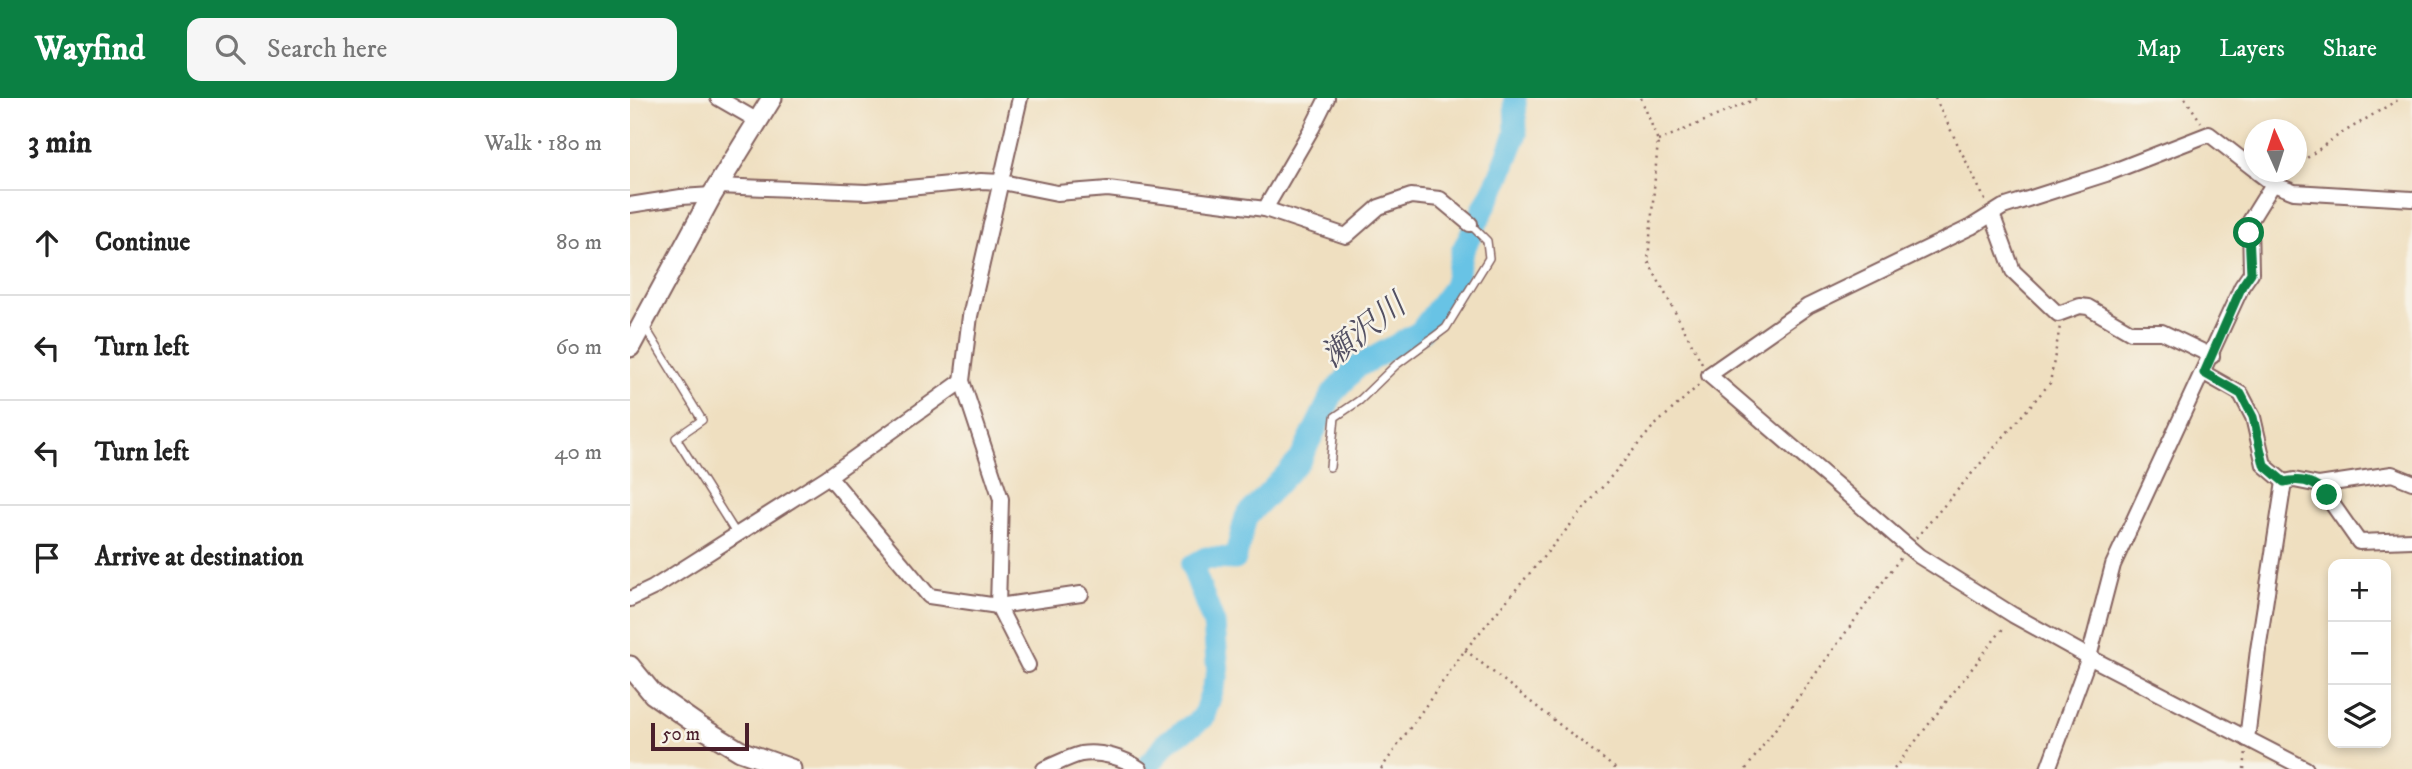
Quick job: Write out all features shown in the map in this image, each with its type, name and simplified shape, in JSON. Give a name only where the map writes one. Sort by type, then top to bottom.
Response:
[{"type":"main road","points":[[630,347],[715,191],[772,98]]},
{"type":"main road","points":[[630,666],[653,694],[699,726],[740,751],[791,769]]},
{"type":"street","points":[[718,98],[758,121]]},
{"type":"street","points":[[1020,98],[970,316],[962,381],[1001,499],[998,606],[1028,665]]},
{"type":"street","points":[[1265,209],[1312,128],[1326,98]]},
{"type":"street","points":[[2244,161],[2209,134],[2106,174],[2003,207],[1971,227],[1808,306],[1709,375],[1919,556],[2013,615],[2089,657],[2306,769]]},
{"type":"street","points":[[630,205],[715,191],[867,192],[1002,181],[1057,193],[1108,189],[1265,209],[1346,236],[1379,207],[1411,196],[1440,199],[1470,224]]},
{"type":"street","points":[[2271,182],[2294,192],[2412,199]]},
{"type":"street","points":[[2048,769],[2089,657],[2113,565],[2212,356],[2242,286],[2251,273],[2250,221],[2273,184]]},
{"type":"street","points":[[1992,214],[2012,271],[2059,314],[2080,306],[2088,307],[2131,332],[2162,332],[2212,356]]},
{"type":"street","points":[[2204,373],[2241,394],[2253,417],[2264,465],[2284,482]]},
{"type":"street","points":[[630,600],[653,589],[829,476],[962,381]]},
{"type":"street","points":[[2284,482],[2294,480],[2319,485],[2392,474],[2412,482]]},
{"type":"street","points":[[829,476],[929,596],[998,606],[1081,594]]},
{"type":"street","points":[[2248,738],[2258,650],[2284,482]]},
{"type":"street","points":[[2319,485],[2359,542],[2412,540]]},
{"type":"street","points":[[1044,769],[1081,754],[1104,754],[1134,764],[1140,769]]},
{"type":"lane","points":[[1330,467],[1335,417],[1360,400],[1396,365],[1446,328],[1489,258],[1487,241],[1470,224]]},
{"type":"lane","points":[[643,324],[702,420],[676,438],[737,535]]},
{"type":"path","points":[[1381,769],[1465,650],[1652,428],[1709,375],[1648,261],[1658,141],[1641,98]]},
{"type":"path","points":[[1658,141],[1758,98]]},
{"type":"path","points":[[1935,98],[1992,214]]},
{"type":"path","points":[[2185,98],[2209,134]]},
{"type":"path","points":[[2307,158],[2334,138],[2401,98]]},
{"type":"path","points":[[1746,769],[1909,547],[2050,383],[2061,321],[2059,314]]},
{"type":"path","points":[[1894,769],[2013,615]]},
{"type":"path","points":[[1465,650],[1616,769]]},
{"type":"waterway","name":"瀬沢川","points":[[1146,769],[1167,742],[1203,718],[1218,673],[1214,624],[1192,566],[1206,558],[1235,559],[1246,517],[1300,460],[1333,393],[1357,367],[1420,332],[1454,287],[1462,252],[1498,180],[1516,134],[1515,98]]},
{"type":"route","points":[[2249,233],[2251,273],[2242,286],[2204,373],[2241,394],[2253,417],[2264,465],[2284,482],[2294,480],[2319,485],[2327,495]]}]
